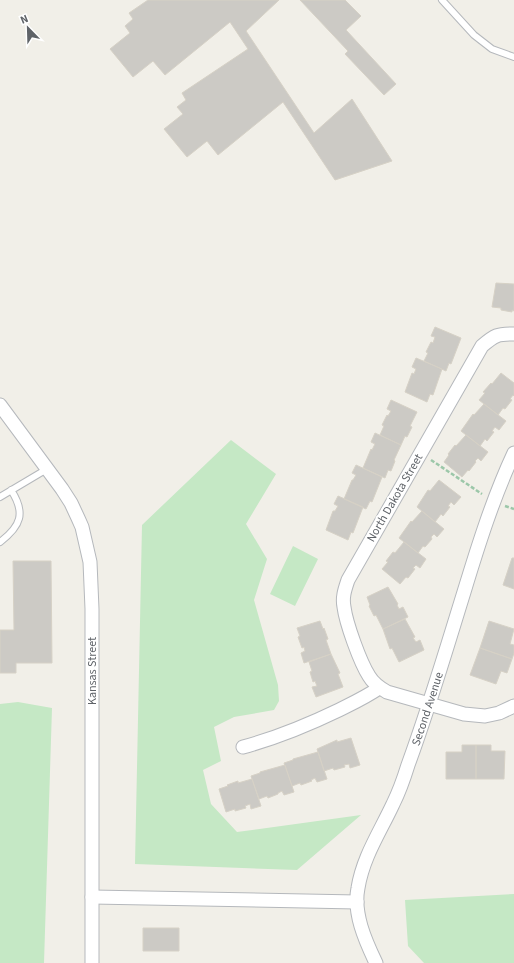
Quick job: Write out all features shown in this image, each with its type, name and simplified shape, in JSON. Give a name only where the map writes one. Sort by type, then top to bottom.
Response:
[{"type":"street","name":"North Dakota Street","points":[[379,688],[369,677],[362,662],[348,624],[344,607],[343,593],[348,580],[482,346],[490,339],[501,334],[514,334]]},
{"type":"street","name":"Kansas Street","points":[[0,405],[71,503],[84,534],[90,562],[92,609],[92,963]]},
{"type":"street","name":"Second Avenue","points":[[376,963],[365,938],[359,917],[356,902],[358,888],[368,852],[401,786],[430,704],[477,550],[514,453]]},
{"type":"street","points":[[244,747],[291,731],[324,717],[367,697],[379,688],[387,692],[464,714],[485,716],[499,713],[514,706]]},
{"type":"street","points":[[92,897],[356,902]]},
{"type":"lane","points":[[442,0],[474,35],[492,49],[514,56]]},
{"type":"lane","points":[[0,497],[47,469]]},
{"type":"lane","points":[[0,542],[19,523],[21,510],[12,490]]},
{"type":"path","points":[[421,452],[494,503],[514,509]]},
{"type":"green space","points":[[231,440],[276,474],[246,524],[267,559],[254,600],[278,685],[279,701],[274,710],[234,717],[214,727],[221,761],[203,770],[211,804],[237,832],[361,815],[297,870],[135,864],[142,525]]},
{"type":"green space","points":[[293,546],[318,559],[295,606],[270,594]]},
{"type":"green space","points":[[18,702],[52,708],[44,963],[0,963],[0,704]]},
{"type":"green space","points":[[514,894],[514,963],[424,963],[408,946],[405,900]]},
{"type":"building","points":[[148,0],[279,0],[246,31],[314,133],[352,99],[392,161],[335,180],[283,102],[218,155],[207,141],[187,157],[164,129],[183,114],[177,107],[186,100],[182,93],[248,49],[230,22],[165,75],[153,61],[133,77],[110,49],[130,33],[125,26],[133,19],[129,13]]},
{"type":"building","points":[[300,0],[345,0],[361,16],[346,30],[396,84],[384,95],[345,54],[348,51]]},
{"type":"building","points":[[496,283],[514,284],[514,311],[501,310],[501,308],[492,307]]},
{"type":"building","points":[[435,327],[461,338],[451,364],[449,363],[446,371],[424,361],[428,353],[426,352],[431,342],[433,343],[435,337],[431,336]]},
{"type":"building","points":[[416,358],[442,369],[433,395],[430,394],[427,402],[405,392],[412,373],[414,374],[416,369],[412,367]]},
{"type":"building","points":[[501,373],[514,383],[514,396],[513,395],[510,399],[512,400],[505,409],[503,408],[498,415],[479,400],[485,393],[483,392]]},
{"type":"building","points":[[391,400],[417,412],[410,426],[412,427],[407,437],[405,436],[401,445],[380,435],[384,426],[382,425],[387,415],[388,416],[391,411],[387,409]]},
{"type":"building","points":[[484,404],[506,421],[499,430],[495,427],[492,431],[494,432],[487,441],[485,439],[480,446],[461,431],[473,414],[474,415]]},
{"type":"building","points":[[375,433],[401,445],[391,471],[388,470],[385,478],[363,468],[371,449],[372,450],[375,444],[371,442]]},
{"type":"building","points":[[466,435],[488,452],[481,461],[478,458],[469,471],[468,470],[462,477],[444,462],[455,445],[456,446]]},
{"type":"building","points":[[356,465],[382,477],[372,502],[370,501],[366,509],[344,499],[352,480],[356,475],[352,473]]},
{"type":"building","points":[[439,480],[461,497],[454,505],[451,502],[448,506],[450,507],[443,516],[441,514],[435,522],[417,507],[428,490],[430,491]]},
{"type":"building","points":[[338,496],[363,507],[353,533],[351,532],[348,540],[326,530],[333,511],[335,511],[338,506],[334,504]]},
{"type":"building","points":[[422,511],[444,529],[437,537],[434,534],[431,537],[432,539],[425,547],[423,546],[418,553],[399,538],[411,521],[412,522]]},
{"type":"building","points":[[404,542],[426,559],[420,568],[416,565],[413,568],[415,569],[408,578],[406,577],[400,584],[382,569],[388,562],[386,561],[393,552],[395,553]]},
{"type":"building","points":[[512,558],[514,558],[514,589],[503,585]]},
{"type":"building","points":[[13,561],[51,561],[52,663],[16,663],[16,673],[0,673],[0,630],[14,630]]},
{"type":"building","points":[[388,587],[398,604],[399,609],[403,607],[408,617],[383,629],[376,615],[374,616],[369,606],[367,597]]},
{"type":"building","points":[[405,619],[415,637],[413,638],[416,642],[420,640],[424,650],[399,662],[392,648],[390,649],[383,629]]},
{"type":"building","points":[[320,621],[328,639],[326,640],[331,654],[304,663],[301,653],[305,651],[304,647],[302,648],[298,637],[300,636],[297,628]]},
{"type":"building","points":[[489,621],[514,629],[510,644],[514,645],[512,659],[480,648]]},
{"type":"building","points":[[480,648],[512,659],[507,673],[501,671],[496,684],[470,675]]},
{"type":"building","points":[[331,654],[340,673],[338,674],[343,687],[316,697],[312,687],[317,686],[315,681],[313,682],[309,662]]},
{"type":"building","points":[[351,738],[360,765],[350,768],[349,764],[344,765],[345,767],[334,770],[333,768],[324,771],[317,749],[337,740],[337,742]]},
{"type":"building","points":[[462,745],[476,745],[476,779],[446,779],[446,752],[462,752]]},
{"type":"building","points":[[476,745],[491,745],[491,751],[505,751],[504,779],[476,779]]},
{"type":"building","points":[[318,752],[327,779],[317,782],[315,778],[311,780],[312,781],[301,785],[300,783],[292,786],[284,763]]},
{"type":"building","points":[[285,765],[294,792],[284,795],[282,791],[268,798],[267,796],[259,799],[251,776]]},
{"type":"building","points":[[252,779],[261,806],[251,809],[250,804],[245,806],[246,808],[226,812],[219,789],[238,781],[238,783]]},
{"type":"building","points":[[143,928],[179,928],[179,951],[143,951]]}]
